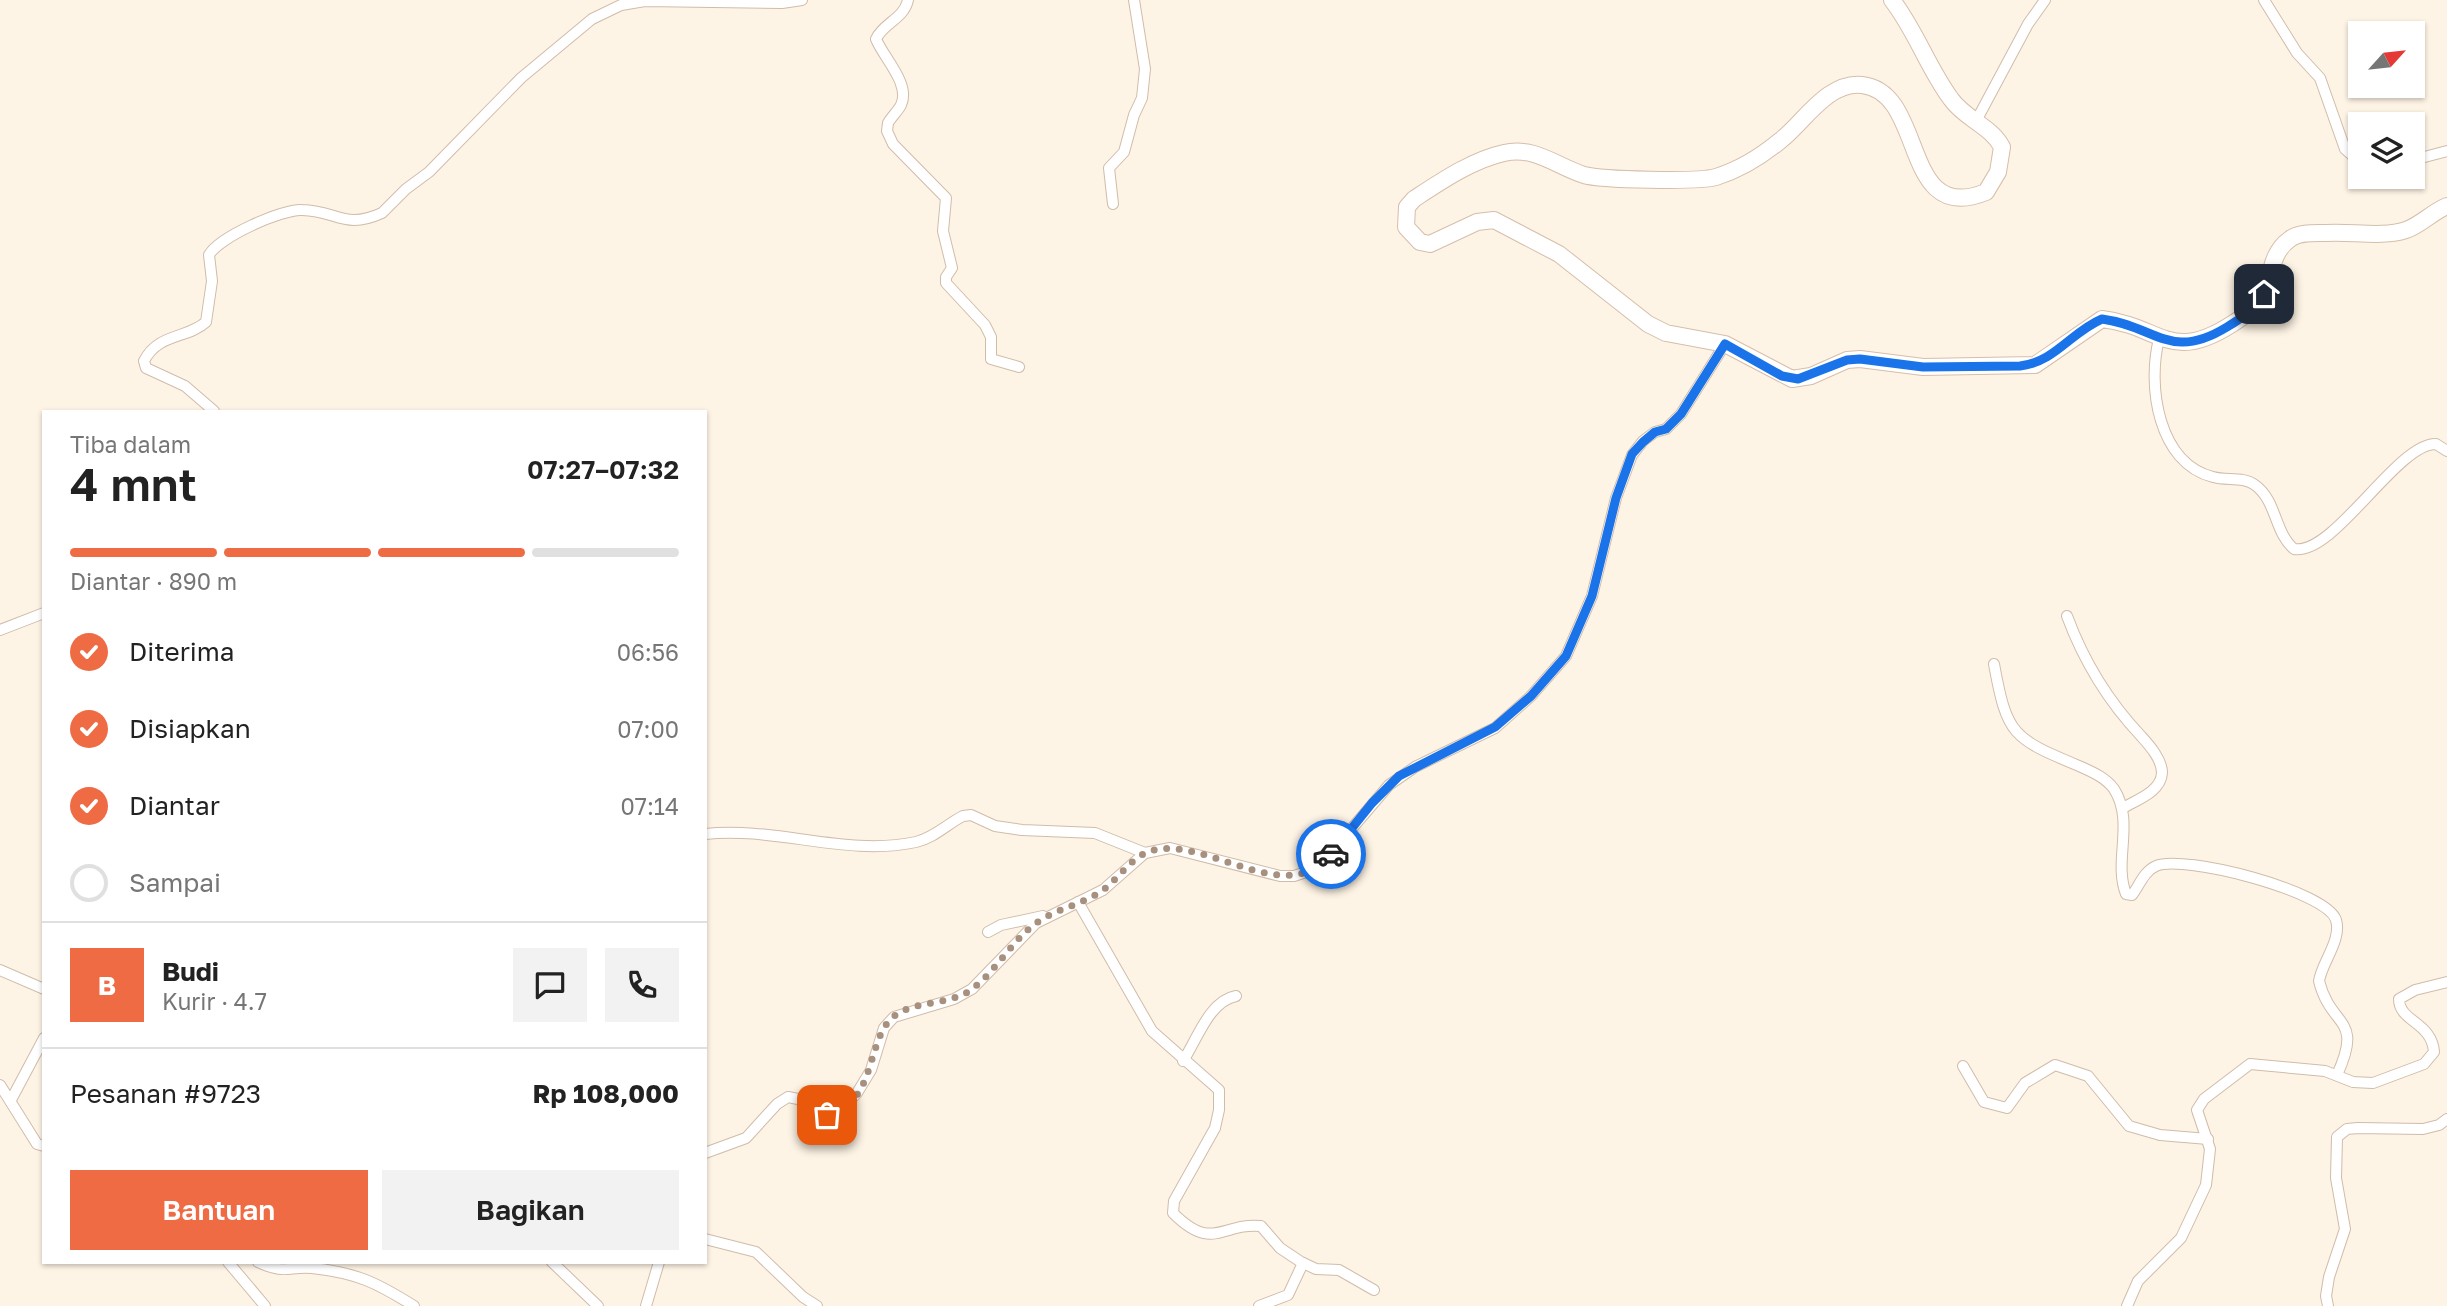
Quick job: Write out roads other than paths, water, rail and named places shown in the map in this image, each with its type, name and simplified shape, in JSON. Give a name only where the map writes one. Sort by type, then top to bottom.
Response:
[{"type":"street","points":[[213,410],[185,386],[146,368],[144,361],[150,351],[164,341],[206,322],[212,281],[209,255],[215,247],[252,226],[296,210],[352,222],[382,213],[429,172],[521,78],[579,27],[621,5],[664,0],[782,3],[802,0]]},
{"type":"street","points":[[908,0],[904,12],[879,32],[876,39],[897,77],[903,94],[901,107],[888,123],[889,138],[946,201],[943,231],[952,268],[945,278],[946,283],[985,325],[991,337],[991,359],[1019,367]]},
{"type":"street","points":[[1113,204],[1109,168],[1124,152],[1134,115],[1141,102],[1145,74],[1134,0]]},
{"type":"street","points":[[1892,0],[1915,33],[1950,99],[1975,122],[1994,134],[2003,152],[1990,188],[1974,195],[1950,194],[1932,184],[1917,159],[1895,103],[1880,90],[1853,85],[1834,91],[1781,140],[1759,155],[1715,177],[1682,180],[1601,178],[1560,166],[1538,153],[1503,153],[1435,186],[1407,207],[1406,227],[1420,242],[1441,241],[1478,222],[1494,220],[1569,261],[1648,324],[1666,333],[1725,344],[1782,376],[1798,379],[1847,360],[1860,359],[1923,367],[2035,365],[2102,319],[2132,327],[2159,339],[2185,344],[2235,322],[2260,301],[2280,248],[2297,235],[2349,231],[2399,232],[2447,206]]},
{"type":"street","points":[[1975,122],[2028,24],[2045,0]]},
{"type":"street","points":[[2264,0],[2297,53],[2320,78],[2348,154]]},
{"type":"street","points":[[2425,157],[2447,151]]},
{"type":"street","points":[[2159,339],[2156,379],[2164,432],[2188,465],[2205,474],[2246,480],[2256,486],[2274,512],[2283,537],[2298,550],[2310,547],[2356,510],[2418,447],[2436,444],[2447,451]]},
{"type":"street","points":[[707,1152],[746,1138],[777,1104],[788,1097],[797,1098],[821,1114],[841,1110],[867,1077],[888,1022],[902,1013],[954,999],[972,989],[1010,946],[1050,915],[1103,890],[1144,853],[1170,848],[1280,876],[1312,872],[1327,859],[1372,803],[1399,776],[1498,725],[1531,696],[1568,654],[1592,596],[1616,498],[1632,454],[1655,432],[1666,429],[1698,389],[1725,344]]},
{"type":"street","points":[[0,631],[42,614]]},
{"type":"street","points":[[2067,616],[2090,670],[2114,706],[2155,754],[2162,770],[2161,779],[2151,791],[2123,808]]},
{"type":"street","points":[[1994,664],[2005,716],[2013,730],[2025,742],[2105,779],[2123,808],[2126,894],[2132,895],[2146,874],[2157,865],[2194,864],[2252,877],[2305,898],[2331,912],[2336,921],[2335,938],[2319,981],[2349,1039],[2348,1051],[2337,1075]]},
{"type":"street","points":[[707,834],[736,831],[876,846],[917,842],[963,816],[971,815],[1013,829],[1095,833],[1144,853]]},
{"type":"street","points":[[1078,902],[1147,1024],[1183,1061],[1217,1087],[1219,1110],[1215,1128],[1174,1201],[1173,1213],[1189,1226],[1213,1236],[1248,1226],[1261,1226],[1287,1254],[1316,1269],[1339,1270],[1374,1290]]},
{"type":"street","points":[[988,932],[1001,925],[1050,915]]},
{"type":"street","points":[[0,970],[42,988]]},
{"type":"street","points":[[2127,1306],[2138,1281],[2173,1247],[2189,1226],[2206,1185],[2210,1149],[2198,1117],[2198,1106],[2245,1067],[2261,1064],[2290,1066],[2337,1075],[2353,1082],[2373,1083],[2427,1062],[2434,1052],[2431,1038],[2422,1026],[2403,1012],[2399,999],[2407,993],[2447,982]]},
{"type":"street","points":[[1183,1061],[1215,1008],[1227,998],[1236,996]]},
{"type":"street","points":[[11,1100],[42,1042]]},
{"type":"street","points":[[1964,1066],[1984,1102],[2007,1108],[2025,1083],[2054,1065],[2088,1076],[2129,1126],[2160,1135],[2208,1139]]},
{"type":"street","points":[[0,1085],[37,1144],[42,1145]]},
{"type":"street","points":[[2328,1306],[2326,1296],[2329,1277],[2345,1229],[2336,1178],[2337,1137],[2347,1129],[2358,1128],[2430,1129],[2447,1119]]},
{"type":"street","points":[[707,1240],[756,1252],[803,1297],[817,1306]]},
{"type":"street","points":[[1259,1306],[1288,1295],[1303,1263]]},
{"type":"street","points":[[230,1264],[265,1306]]},
{"type":"street","points":[[265,1264],[288,1271],[310,1268],[361,1277],[387,1287],[414,1306]]},
{"type":"street","points":[[288,1271],[305,1264]]},
{"type":"street","points":[[554,1264],[598,1306]]},
{"type":"street","points":[[646,1306],[658,1264]]}]
